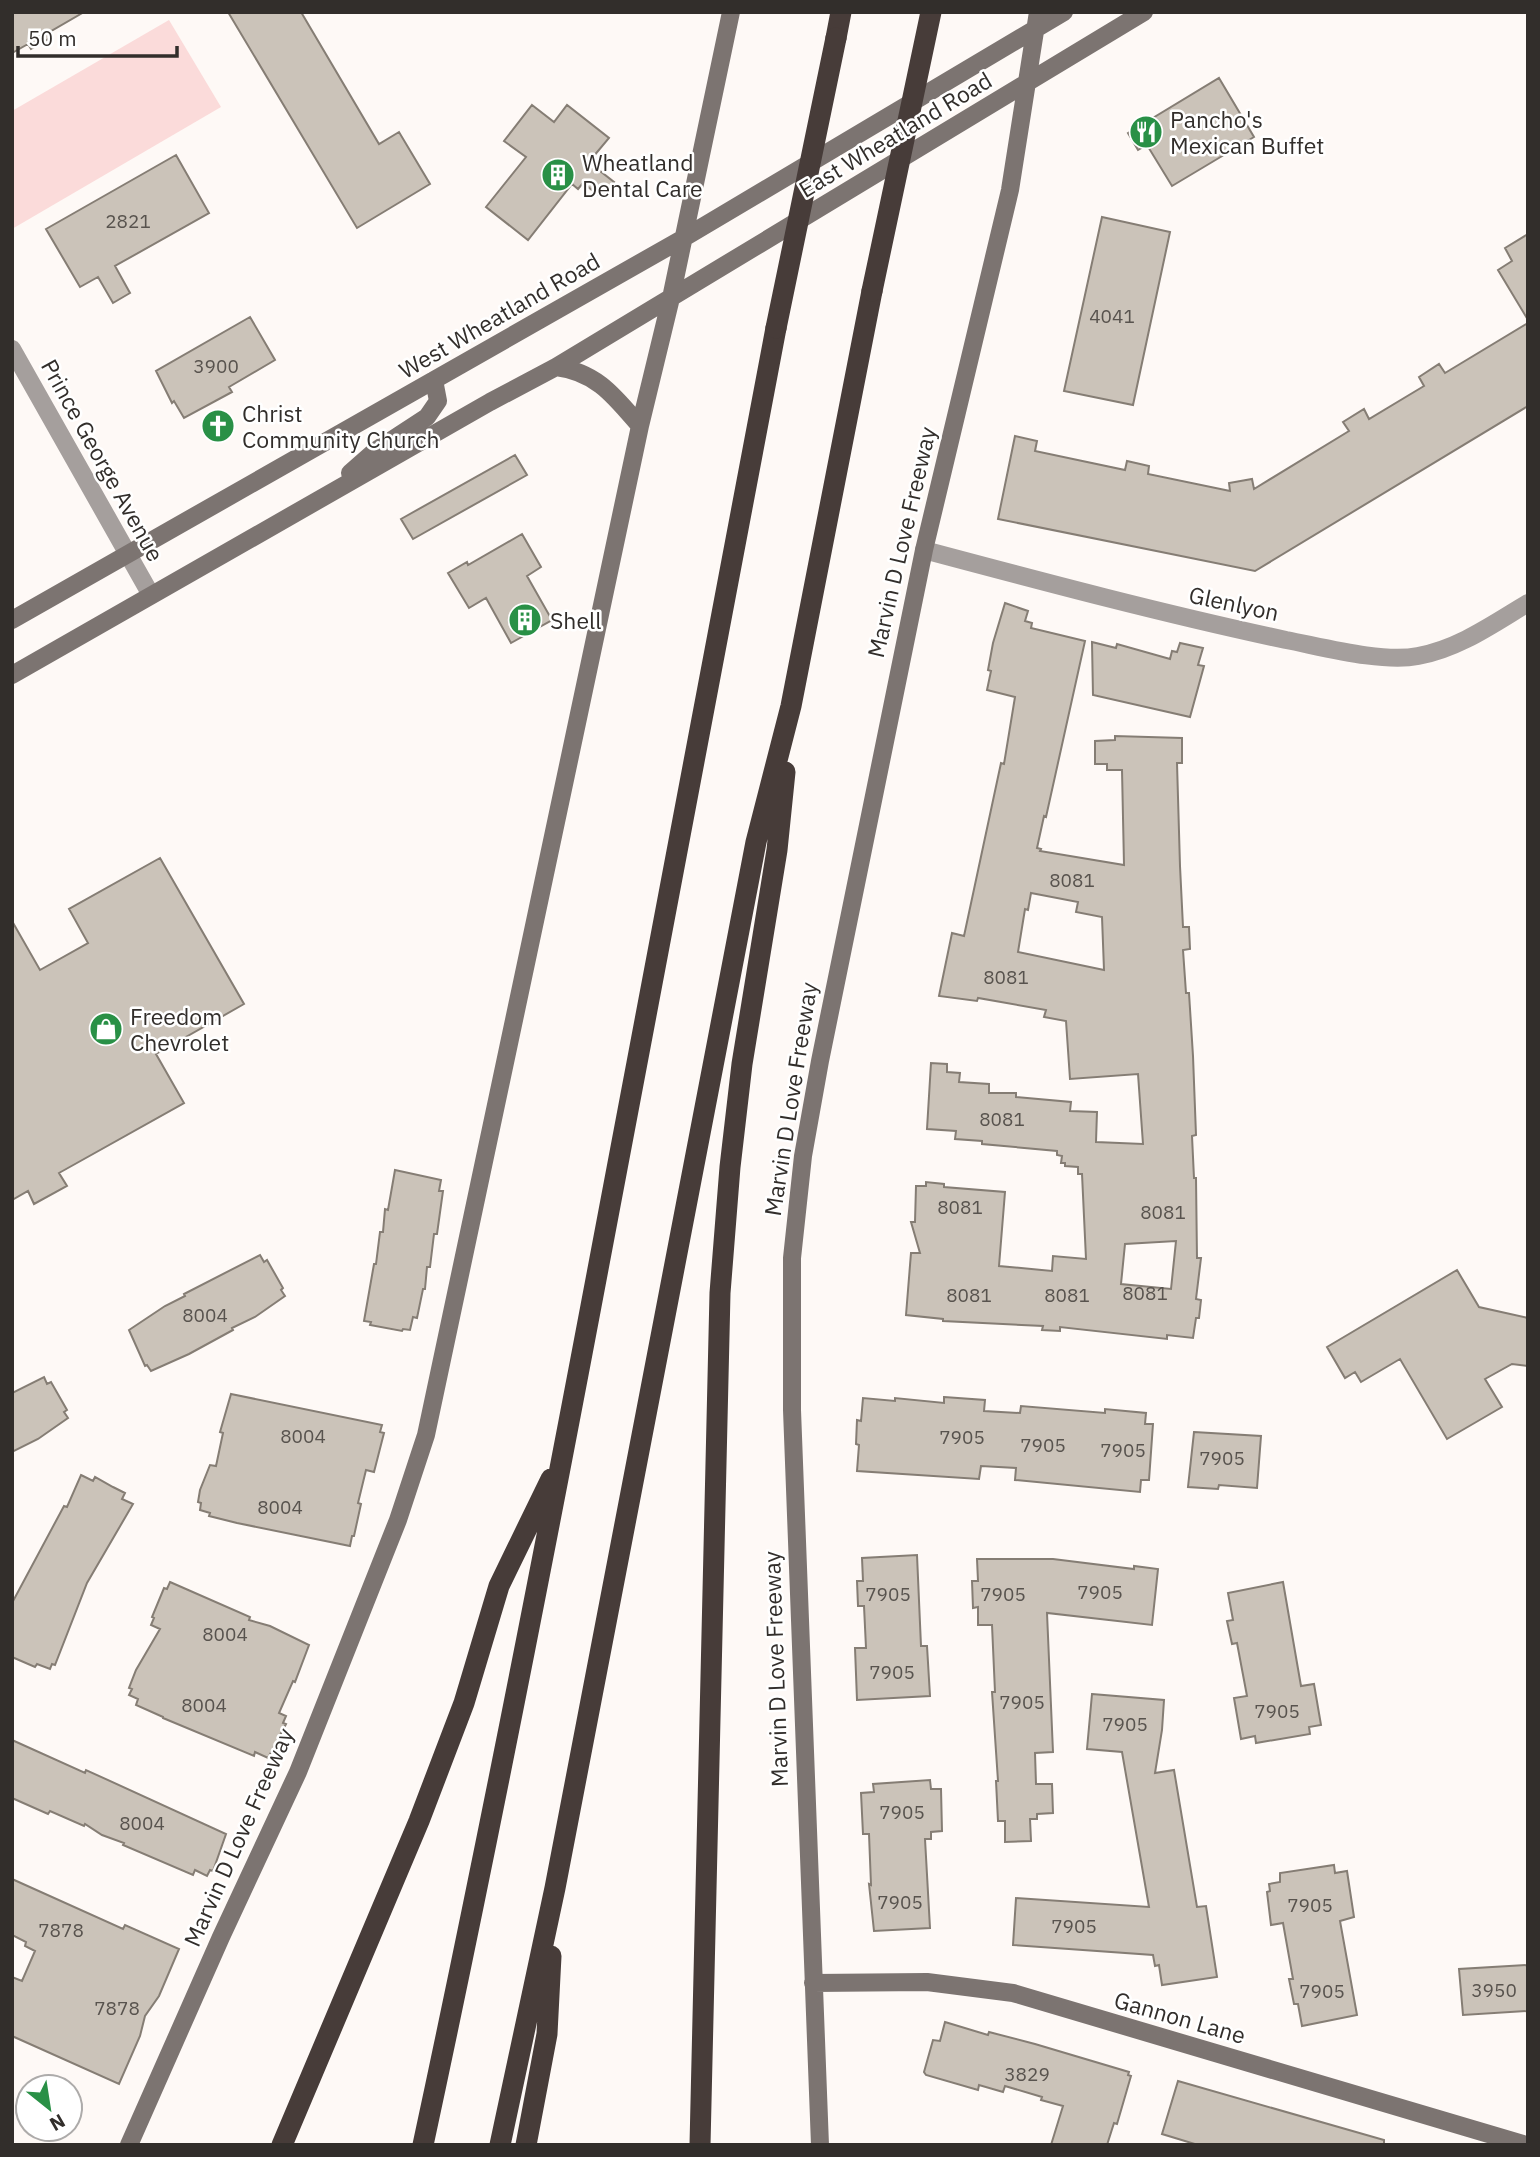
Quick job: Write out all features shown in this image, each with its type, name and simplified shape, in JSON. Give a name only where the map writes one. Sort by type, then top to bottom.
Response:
[{"type":"highway","points":[[423,2145],[465,1951],[563,1452],[688,804],[776,328],[841,12]]},
{"type":"highway","points":[[500,2145],[555,1888],[754,855],[791,705],[902,140],[931,12]]},
{"type":"highway","points":[[700,2145],[720,1293],[741,1064],[778,850],[791,705]]},
{"type":"highway","points":[[282,2145],[419,1821],[464,1703],[499,1586],[563,1452]]},
{"type":"highway","points":[[526,2145],[547,2034],[555,1888]]},
{"type":"main road","name":"Marvin D Love Freeway","points":[[130,2145],[221,1937],[298,1772],[398,1520],[426,1436],[640,426],[671,298],[731,12]]},
{"type":"main road","name":"East Wheatland Road","points":[[682,239],[1037,21],[1064,12]]},
{"type":"main road","name":"East Wheatland Road","points":[[671,298],[1144,12]]},
{"type":"main road","name":"Marvin D Love Freeway","points":[[820,2145],[792,1410],[792,1258],[803,1156],[820,1060],[924,550],[1010,190],[1037,21]]},
{"type":"main road","name":"West Wheatland Road","points":[[12,620],[682,239]]},
{"type":"main road","points":[[12,675],[556,367],[671,298]]},
{"type":"main road","points":[[556,367],[576,369],[590,377],[611,392],[640,426]]},
{"type":"main road","points":[[321,498],[375,451],[428,417],[438,401],[434,380]]},
{"type":"main road","name":"Gannon Lane","points":[[813,1983],[927,1982],[1013,1993],[1526,2145]]},
{"type":"street","name":"Prince George Avenue","points":[[12,349],[151,595]]},
{"type":"street","name":"Glenlyon","points":[[924,550],[1138,607],[1341,651],[1387,657],[1416,657],[1447,648],[1480,633],[1528,603]]},
{"type":"shaded area","points":[[169,20],[221,107],[12,229],[12,111]]},
{"type":"building","points":[[12,12],[84,12],[48,33],[50,38],[31,49],[28,44],[12,53]]},
{"type":"building","points":[[228,12],[301,12],[379,144],[399,132],[430,184],[357,228]]},
{"type":"building","points":[[1219,78],[1254,137],[1172,186],[1147,145],[1138,150],[1128,133]]},
{"type":"building","name":"Wheatland Dental Care","points":[[532,105],[554,122],[567,105],[609,138],[593,157],[599,162],[595,167],[614,182],[602,198],[583,183],[578,189],[572,184],[528,240],[486,207],[526,157],[504,141]]},
{"type":"building","points":[[176,155],[209,213],[115,266],[130,293],[113,303],[98,277],[80,287],[46,229]]},
{"type":"building","points":[[1102,217],[1170,232],[1133,405],[1064,391]]},
{"type":"building","points":[[1528,234],[1528,320],[1498,270],[1512,261],[1505,248]]},
{"type":"building","points":[[250,317],[275,360],[229,387],[232,392],[184,418],[174,401],[172,403],[156,371]]},
{"type":"building","points":[[1528,323],[1528,406],[1255,571],[998,519],[1015,436],[1037,441],[1035,451],[1125,470],[1127,461],[1149,466],[1148,474],[1230,491],[1229,483],[1252,479],[1254,489],[1349,431],[1343,422],[1364,409],[1369,419],[1424,386],[1419,377],[1439,364],[1445,373]]},
{"type":"building","points":[[515,455],[527,475],[413,539],[401,519]]},
{"type":"building","points":[[522,534],[541,567],[527,576],[552,620],[511,643],[486,598],[469,608],[448,573],[467,562],[468,565]]},
{"type":"building","points":[[1005,603],[1028,611],[1025,621],[1032,623],[1031,628],[1085,641],[1037,848],[1041,849],[1040,851],[1124,865],[1122,770],[1107,770],[1107,764],[1095,764],[1095,741],[1115,740],[1115,736],[1182,738],[1182,763],[1177,763],[1180,866],[1183,927],[1189,927],[1190,949],[1183,950],[1193,1056],[1196,1135],[1192,1136],[1196,1178],[1197,1258],[1201,1258],[1196,1299],[1201,1300],[1193,1338],[1167,1335],[1167,1339],[1060,1327],[1060,1331],[1042,1330],[1043,1326],[943,1321],[906,1315],[911,1253],[920,1253],[911,1222],[915,1222],[916,1186],[926,1186],[926,1182],[944,1184],[944,1187],[1005,1192],[999,1266],[1052,1271],[1053,1256],[1086,1259],[1082,1174],[1078,1174],[1078,1167],[1061,1163],[1062,1156],[1057,1155],[1057,1151],[982,1144],[982,1141],[955,1139],[956,1131],[927,1129],[931,1063],[947,1064],[947,1072],[960,1073],[959,1082],[989,1084],[989,1093],[1016,1093],[1016,1097],[1071,1102],[1070,1111],[1097,1112],[1096,1142],[1143,1144],[1138,1074],[1070,1079],[1066,1021],[1044,1017],[1046,1010],[978,998],[977,1001],[939,996],[952,933],[964,936],[1001,763],[1004,764],[1015,697],[987,690],[993,643]],"holes":[[[1031,893],[1078,902],[1076,912],[1102,917],[1104,970],[1018,952],[1025,909],[1028,910]],[[1176,1241],[1171,1289],[1121,1284],[1125,1244]]]},
{"type":"building","points":[[1092,642],[1116,648],[1117,644],[1170,659],[1172,651],[1177,652],[1180,643],[1203,648],[1198,665],[1204,666],[1190,717],[1093,695]]},
{"type":"building","name":"Freedom Chevrolet","points":[[160,858],[244,1004],[156,1054],[184,1103],[59,1173],[67,1186],[34,1204],[28,1191],[12,1200],[12,921],[40,970],[88,943],[69,909]]},
{"type":"building","points":[[395,1170],[441,1180],[439,1191],[443,1191],[437,1234],[434,1234],[430,1267],[427,1267],[425,1289],[417,1318],[413,1317],[410,1330],[402,1331],[370,1325],[371,1322],[364,1321],[380,1232],[383,1232],[385,1209],[388,1210]]},
{"type":"building","points":[[260,1255],[264,1262],[267,1260],[285,1296],[255,1317],[189,1354],[151,1371],[145,1366],[129,1330],[185,1296],[184,1294]]},
{"type":"building","points":[[1457,1270],[1479,1307],[1528,1318],[1528,1366],[1512,1364],[1485,1379],[1502,1407],[1447,1439],[1400,1359],[1361,1382],[1355,1372],[1345,1378],[1327,1347]]},
{"type":"building","points":[[44,1377],[47,1384],[51,1382],[67,1410],[64,1412],[68,1418],[38,1439],[12,1452],[12,1393]]},
{"type":"building","points":[[231,1394],[382,1425],[380,1432],[384,1433],[374,1472],[366,1470],[358,1503],[361,1504],[350,1546],[237,1523],[209,1516],[210,1513],[200,1510],[200,1490],[210,1465],[216,1466],[223,1433],[220,1432]]},
{"type":"building","points":[[944,1397],[985,1400],[984,1411],[1020,1413],[1021,1406],[1105,1413],[1105,1409],[1146,1413],[1145,1424],[1153,1424],[1149,1480],[1141,1480],[1140,1492],[1015,1480],[1016,1468],[981,1466],[979,1479],[857,1471],[857,1420],[861,1421],[863,1398],[944,1403]]},
{"type":"building","points":[[1194,1432],[1261,1436],[1257,1488],[1219,1485],[1218,1489],[1188,1487]]},
{"type":"building","points":[[81,1475],[93,1481],[95,1477],[125,1493],[122,1499],[133,1504],[87,1583],[55,1665],[52,1664],[50,1669],[37,1664],[35,1667],[12,1657],[12,1603],[64,1506],[67,1507]]},
{"type":"building","points":[[917,1555],[921,1646],[927,1646],[930,1696],[857,1700],[855,1648],[866,1648],[864,1606],[858,1606],[857,1581],[863,1581],[862,1558]]},
{"type":"building","points":[[977,1559],[1053,1559],[1134,1569],[1134,1566],[1158,1569],[1152,1625],[1047,1613],[1053,1752],[1035,1753],[1036,1784],[1052,1784],[1053,1813],[1037,1814],[1037,1819],[1030,1819],[1031,1841],[1005,1842],[1005,1821],[998,1821],[992,1625],[978,1625],[978,1607],[973,1608],[972,1581],[978,1581]]},
{"type":"building","points":[[170,1582],[309,1645],[295,1682],[293,1681],[279,1713],[286,1716],[283,1723],[286,1724],[268,1758],[255,1752],[254,1756],[163,1718],[136,1705],[138,1699],[129,1695],[136,1670],[160,1629],[151,1625],[154,1618],[152,1617],[164,1588],[167,1589]]},
{"type":"building","points":[[1283,1582],[1301,1686],[1314,1684],[1321,1725],[1309,1727],[1310,1734],[1256,1743],[1255,1736],[1241,1739],[1234,1698],[1247,1696],[1237,1643],[1232,1644],[1227,1621],[1233,1620],[1228,1593]]},
{"type":"building","points":[[1092,1694],[1164,1700],[1155,1773],[1174,1770],[1197,1907],[1206,1906],[1217,1977],[1162,1985],[1159,1965],[1155,1966],[1153,1955],[1013,1945],[1016,1898],[1149,1907],[1122,1752],[1087,1749]]},
{"type":"building","points":[[12,1740],[85,1773],[86,1770],[226,1834],[213,1871],[210,1870],[207,1876],[195,1870],[193,1875],[123,1845],[124,1843],[102,1835],[85,1824],[84,1826],[50,1811],[48,1814],[12,1798]]},
{"type":"building","points":[[930,1780],[931,1789],[941,1789],[942,1831],[931,1832],[931,1839],[925,1839],[930,1928],[874,1931],[869,1884],[871,1885],[869,1834],[863,1834],[861,1793],[874,1792],[873,1784]]},
{"type":"building","points":[[1334,1865],[1335,1873],[1347,1871],[1354,1917],[1340,1921],[1357,2015],[1302,2026],[1289,1979],[1293,1979],[1283,1923],[1271,1925],[1267,1892],[1270,1891],[1269,1884],[1280,1882],[1280,1873]]},
{"type":"building","points":[[12,1879],[123,1929],[125,1925],[179,1949],[159,1996],[145,2016],[140,2036],[119,2084],[12,2036],[12,1977],[22,1981],[35,1951],[25,1946],[26,1942],[12,1935]]},
{"type":"building","points":[[1528,1965],[1528,2011],[1463,2015],[1459,1969]]},
{"type":"building","points":[[945,2022],[988,2035],[989,2032],[1035,2044],[1129,2072],[1128,2075],[1131,2076],[1117,2124],[1114,2123],[1107,2145],[1051,2145],[1063,2106],[1041,2100],[1042,2097],[1005,2086],[1003,2092],[979,2085],[978,2090],[926,2075],[924,2072],[933,2040],[940,2041]]},
{"type":"building","points":[[1178,2081],[1384,2140],[1384,2145],[1198,2145],[1162,2134]]},
{"type":"place","name":"Pancho's Mexican Buffet","points":[[1146,132]]},
{"type":"place","name":"Wheatland Dental Care","points":[[558,175]]},
{"type":"place","name":"Christ Community Church","points":[[218,426]]},
{"type":"place","name":"Shell","points":[[525,620]]},
{"type":"place","name":"Freedom Chevrolet","points":[[106,1029]]}]
